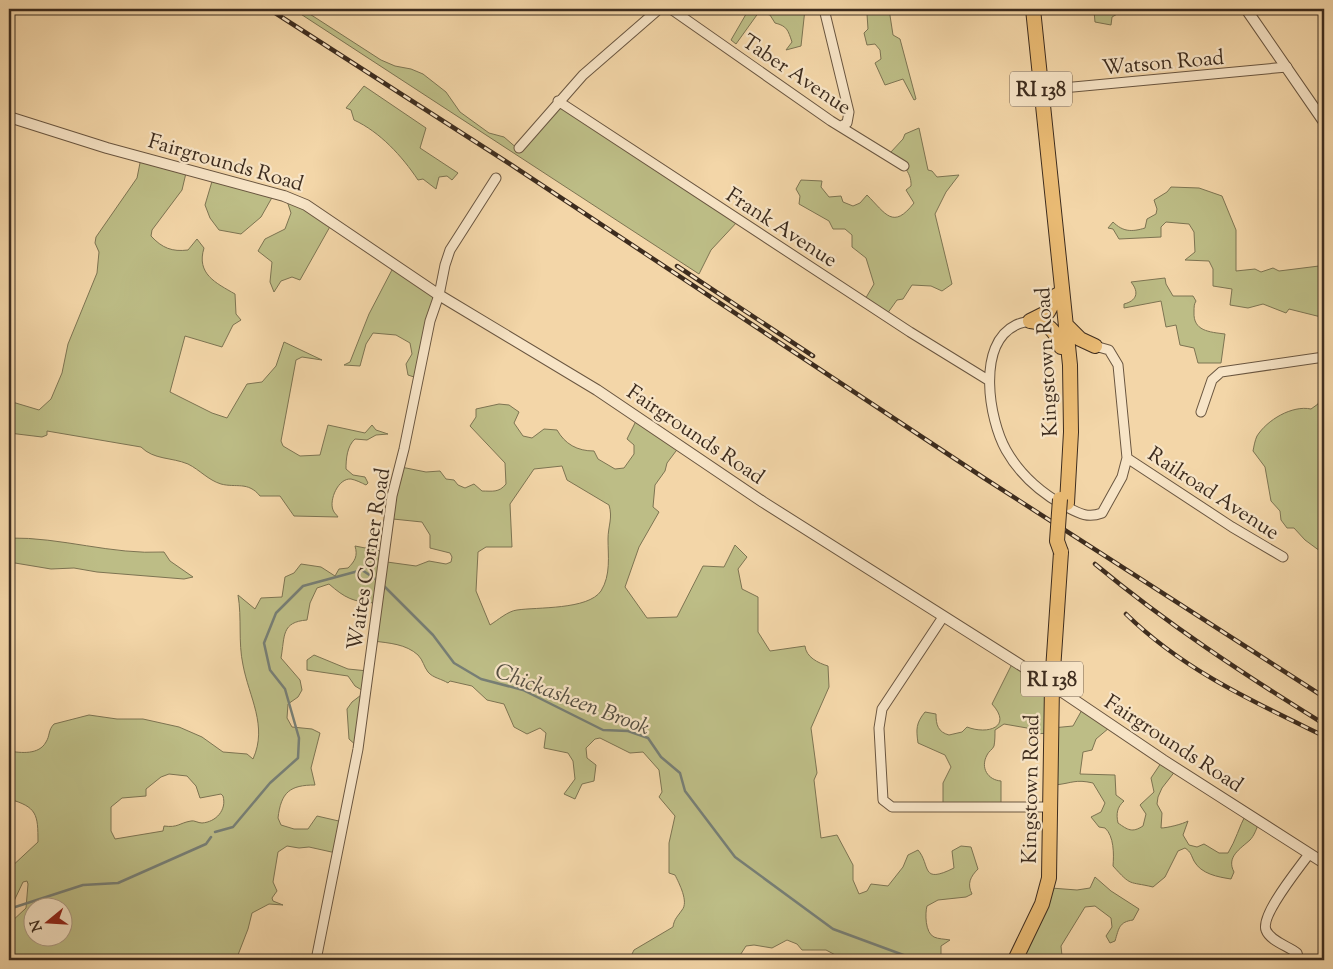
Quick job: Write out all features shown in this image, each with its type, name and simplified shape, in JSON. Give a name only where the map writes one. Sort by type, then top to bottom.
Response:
[{"type":"main road","name":"Kingstown Road","points":[[1033,9],[1070,365],[1071,432],[1063,501]]},
{"type":"main road","name":"Kingstown Road","points":[[1015,960],[1036,919],[1046,891],[1050,861],[1052,685],[1061,552],[1064,428],[1061,347],[1047,184],[1049,169]]},
{"type":"main road","points":[[1030,321],[1048,312],[1056,295]]},
{"type":"main road","points":[[1030,321],[1048,325],[1054,330],[1061,347]]},
{"type":"main road","points":[[1066,325],[1080,339],[1095,346]]},
{"type":"main road","points":[[1070,365],[1076,356],[1095,346]]},
{"type":"street","points":[[519,148],[558,101],[600,59],[659,9]]},
{"type":"street","name":"Taber Avenue","points":[[671,9],[831,121],[904,166]]},
{"type":"street","points":[[824,9],[849,112],[847,123],[841,126]]},
{"type":"street","points":[[1246,9],[1324,122]]},
{"type":"street","name":"Watson Road","points":[[1041,90],[1287,67]]},
{"type":"street","name":"Frank Avenue","points":[[558,101],[910,332],[988,380]]},
{"type":"street","name":"Fairgrounds Road","points":[[9,117],[108,148],[284,196],[306,205],[439,295],[597,390],[764,502],[1052,685],[1163,760],[1324,863]]},
{"type":"street","name":"Waites Corner Road","points":[[316,960],[358,749],[392,496],[404,449],[430,321],[439,295],[444,265],[450,250],[496,178]]},
{"type":"street","points":[[1030,321],[1015,325],[996,347],[988,380],[994,415],[1006,449],[1025,475],[1048,497],[1084,516],[1102,512],[1122,477],[1127,458],[1118,366],[1109,350],[1095,346]]},
{"type":"street","points":[[1202,412],[1212,380],[1221,372],[1324,357]]},
{"type":"street","name":"Railroad Avenue","points":[[1127,458],[1232,527],[1283,557]]},
{"type":"street","points":[[943,617],[882,709],[879,728],[883,800],[892,807],[1050,807]]},
{"type":"street","points":[[1299,960],[1297,952],[1272,937],[1266,930],[1265,923],[1277,899],[1309,854]]},
{"type":"green space","points":[[293,9],[302,9],[381,60],[423,74],[446,92],[460,112],[489,133],[504,137],[519,150],[555,104],[738,221],[711,250],[699,274]]},
{"type":"green space","points":[[749,9],[805,9],[801,46],[786,50],[792,42],[786,29],[775,23],[770,15],[759,12],[736,44],[731,40]]},
{"type":"green space","points":[[869,9],[889,9],[893,35],[900,39],[916,99],[914,100],[903,79],[885,85],[875,63],[881,59],[880,50],[875,44],[867,45],[864,33],[868,29],[867,14]]},
{"type":"green space","points":[[1096,9],[1118,9],[1119,13],[1112,17],[1111,25],[1095,22],[1094,11]]},
{"type":"green space","points":[[364,86],[426,128],[420,148],[458,173],[452,180],[447,176],[439,177],[436,189],[423,179],[418,180],[390,146],[373,131],[354,120],[351,110],[346,108]]},
{"type":"green space","points":[[919,128],[928,170],[932,171],[937,177],[959,175],[946,192],[935,214],[952,284],[942,291],[931,286],[912,285],[903,299],[897,300],[887,314],[864,301],[874,284],[866,258],[852,247],[852,235],[845,229],[833,229],[829,221],[799,204],[800,196],[796,189],[801,180],[822,181],[821,187],[829,197],[841,196],[843,202],[853,206],[860,203],[867,195],[885,213],[895,217],[900,216],[914,203],[906,190],[911,186],[911,181],[905,168],[890,153],[903,139],[905,134]]},
{"type":"green space","points":[[141,158],[186,173],[182,190],[152,230],[151,236],[159,244],[172,250],[188,250],[197,239],[204,248],[202,257],[205,271],[209,277],[235,294],[236,314],[241,320],[233,325],[222,347],[185,336],[170,392],[212,413],[227,418],[247,384],[262,382],[276,366],[284,342],[322,360],[302,357],[296,360],[281,441],[283,446],[300,456],[320,455],[328,425],[365,433],[372,425],[376,430],[388,434],[376,435],[367,440],[355,439],[350,445],[346,469],[353,475],[365,477],[368,483],[366,485],[351,479],[342,482],[336,490],[332,501],[333,511],[338,517],[294,516],[280,496],[260,496],[251,488],[221,484],[188,464],[151,454],[141,447],[47,431],[47,435],[42,437],[9,433],[9,401],[39,410],[51,399],[62,373],[68,344],[97,273],[99,252],[95,243],[96,237],[137,178]]},
{"type":"green space","points":[[213,178],[290,198],[332,223],[300,280],[292,277],[281,281],[274,292],[270,282],[272,262],[258,251],[265,239],[285,229],[291,213],[286,198],[274,194],[261,217],[241,234],[219,230],[210,218],[205,205]]},
{"type":"green space","points":[[1171,187],[1199,188],[1222,196],[1236,230],[1236,271],[1255,269],[1261,272],[1273,268],[1279,271],[1319,266],[1324,233],[1324,316],[1321,317],[1289,309],[1286,313],[1263,304],[1248,308],[1230,305],[1232,289],[1213,286],[1213,269],[1209,261],[1185,260],[1195,252],[1194,232],[1189,224],[1166,222],[1161,227],[1161,237],[1119,239],[1113,229],[1108,228],[1113,222],[1120,228],[1128,230],[1145,228],[1147,219],[1156,214],[1157,209],[1154,200],[1167,192]]},
{"type":"green space","points":[[394,266],[435,293],[417,378],[408,375],[406,364],[412,354],[410,343],[396,335],[373,333],[366,344],[360,366],[344,365],[350,362],[369,314]]},
{"type":"green space","points":[[1165,278],[1166,284],[1173,296],[1193,296],[1196,301],[1194,318],[1199,327],[1208,331],[1225,334],[1221,363],[1198,363],[1194,348],[1180,345],[1176,325],[1166,327],[1161,301],[1124,308],[1124,304],[1134,299],[1136,293],[1131,282]]},
{"type":"green space","points":[[1323,387],[1324,554],[1305,540],[1294,528],[1287,528],[1281,520],[1280,511],[1271,501],[1265,467],[1253,451],[1257,436],[1267,424],[1273,419],[1296,409],[1311,409],[1318,404]]},
{"type":"green space","points":[[499,404],[509,405],[519,412],[514,423],[523,436],[532,438],[544,429],[557,430],[572,446],[582,450],[594,451],[598,459],[615,469],[624,468],[634,454],[634,445],[627,439],[637,419],[679,447],[667,463],[665,471],[655,485],[653,507],[659,512],[639,547],[625,587],[647,618],[677,617],[703,566],[724,567],[735,545],[747,557],[738,569],[742,589],[758,597],[758,632],[770,651],[805,646],[810,656],[828,666],[829,687],[811,728],[817,773],[814,780],[821,838],[837,835],[853,865],[853,880],[859,894],[867,891],[871,884],[888,886],[903,867],[908,855],[918,850],[928,871],[931,874],[936,874],[954,868],[952,851],[961,846],[971,847],[978,869],[970,881],[972,894],[966,897],[938,900],[927,906],[926,923],[931,935],[950,940],[941,946],[941,957],[944,960],[859,960],[851,958],[845,960],[826,950],[802,950],[797,944],[787,940],[772,948],[754,945],[746,946],[737,960],[629,960],[634,950],[673,927],[675,920],[684,907],[683,892],[675,875],[669,873],[669,843],[675,816],[659,797],[662,792],[659,770],[643,752],[630,753],[600,738],[595,739],[586,748],[587,758],[596,765],[594,781],[582,784],[575,799],[564,794],[575,779],[573,761],[568,753],[544,748],[546,733],[540,728],[527,734],[514,727],[504,704],[487,700],[472,686],[450,681],[448,683],[432,676],[418,655],[408,648],[373,641],[375,603],[361,602],[350,598],[329,584],[317,588],[310,603],[307,620],[299,621],[288,627],[284,637],[281,658],[300,680],[302,690],[298,697],[288,704],[287,718],[292,727],[312,729],[320,733],[311,768],[315,785],[299,786],[288,792],[284,796],[279,809],[278,818],[281,825],[294,829],[308,829],[317,816],[343,822],[336,853],[309,847],[287,846],[278,852],[273,882],[277,891],[272,898],[273,901],[283,905],[269,904],[252,913],[236,960],[9,960],[9,924],[22,912],[22,946],[72,946],[72,896],[27,896],[27,881],[23,882],[14,901],[9,906],[9,869],[38,842],[34,813],[25,805],[9,799],[9,751],[24,752],[39,749],[46,742],[54,724],[89,715],[117,719],[143,719],[179,727],[202,737],[223,752],[247,754],[253,759],[259,735],[258,723],[242,656],[238,595],[255,609],[261,598],[282,597],[285,577],[294,573],[301,564],[321,567],[335,576],[339,569],[348,568],[354,561],[356,556],[355,546],[386,552],[387,562],[416,566],[429,561],[446,564],[451,562],[452,557],[450,553],[430,548],[430,535],[422,522],[393,519],[401,467],[426,472],[440,471],[446,479],[454,480],[458,485],[465,488],[474,484],[482,491],[498,490],[503,487],[506,484],[505,463],[470,426],[476,417],[476,409]],"holes":[[[562,466],[567,480],[609,505],[611,514],[608,539],[608,565],[606,579],[601,591],[585,602],[574,605],[514,611],[490,625],[476,591],[478,552],[486,547],[512,547],[510,504],[534,469]],[[169,774],[187,776],[196,786],[200,798],[221,794],[224,801],[223,806],[216,818],[202,823],[191,821],[176,826],[164,826],[163,831],[115,839],[111,831],[111,807],[122,798],[146,796],[146,789],[161,777]]]},
{"type":"green space","points":[[9,538],[48,540],[125,551],[164,552],[170,561],[193,577],[184,579],[97,572],[74,568],[51,569],[9,562]]},
{"type":"green space","points":[[314,655],[348,669],[368,671],[358,747],[349,739],[347,709],[352,702],[365,692],[355,686],[348,676],[307,670],[307,660]]},
{"type":"green space","points":[[1013,662],[1049,684],[1052,728],[1073,726],[1083,708],[1109,728],[1096,739],[1092,750],[1083,752],[1080,774],[1115,775],[1116,795],[1124,801],[1118,808],[1118,823],[1127,829],[1133,830],[1143,826],[1146,814],[1140,805],[1154,792],[1151,778],[1161,763],[1176,770],[1162,788],[1158,797],[1157,804],[1162,813],[1161,828],[1175,826],[1188,821],[1183,835],[1189,845],[1197,847],[1204,844],[1219,853],[1228,853],[1246,814],[1259,822],[1251,838],[1238,850],[1233,858],[1232,867],[1234,872],[1231,879],[1205,872],[1197,865],[1190,852],[1185,848],[1178,851],[1165,877],[1153,887],[1127,880],[1113,866],[1113,846],[1108,831],[1105,828],[1099,827],[1091,817],[1101,812],[1105,803],[1093,783],[1078,781],[1055,785],[1051,733],[1033,734],[1027,728],[1004,724],[995,730],[994,746],[984,764],[989,776],[1001,781],[1001,805],[943,806],[943,783],[951,767],[945,755],[918,743],[918,723],[925,712],[936,714],[938,728],[949,735],[962,732],[967,727],[983,730],[995,727],[999,723],[1000,718],[992,704]]},
{"type":"green space","points":[[1095,877],[1111,891],[1139,909],[1133,920],[1125,922],[1120,926],[1115,941],[1110,943],[1106,936],[1112,927],[1111,918],[1095,906],[1085,907],[1061,946],[1062,956],[1068,960],[1018,960],[1051,888],[1077,890],[1090,888]]},
{"type":"waterway","name":"Chickasheen Brook","points":[[215,832],[233,827],[270,783],[298,758],[299,738],[285,689],[270,670],[264,643],[276,613],[303,586],[362,570],[377,580]]},
{"type":"waterway","name":"Chickasheen Brook","points":[[383,585],[433,635],[454,663],[481,679],[523,690],[603,730],[628,731],[648,738],[661,757],[680,773],[685,791],[735,857],[833,929],[917,960]]},
{"type":"waterway","name":"Chickasheen Brook","points":[[9,909],[83,885],[118,883],[206,844],[211,837]]},
{"type":"railway","points":[[269,9],[510,164],[984,478],[1324,697]]},
{"type":"railway","points":[[677,266],[813,356]]},
{"type":"railway","points":[[1095,564],[1207,648],[1324,724]]},
{"type":"railway","points":[[1126,614],[1148,634],[1195,668],[1246,697],[1324,736]]}]
